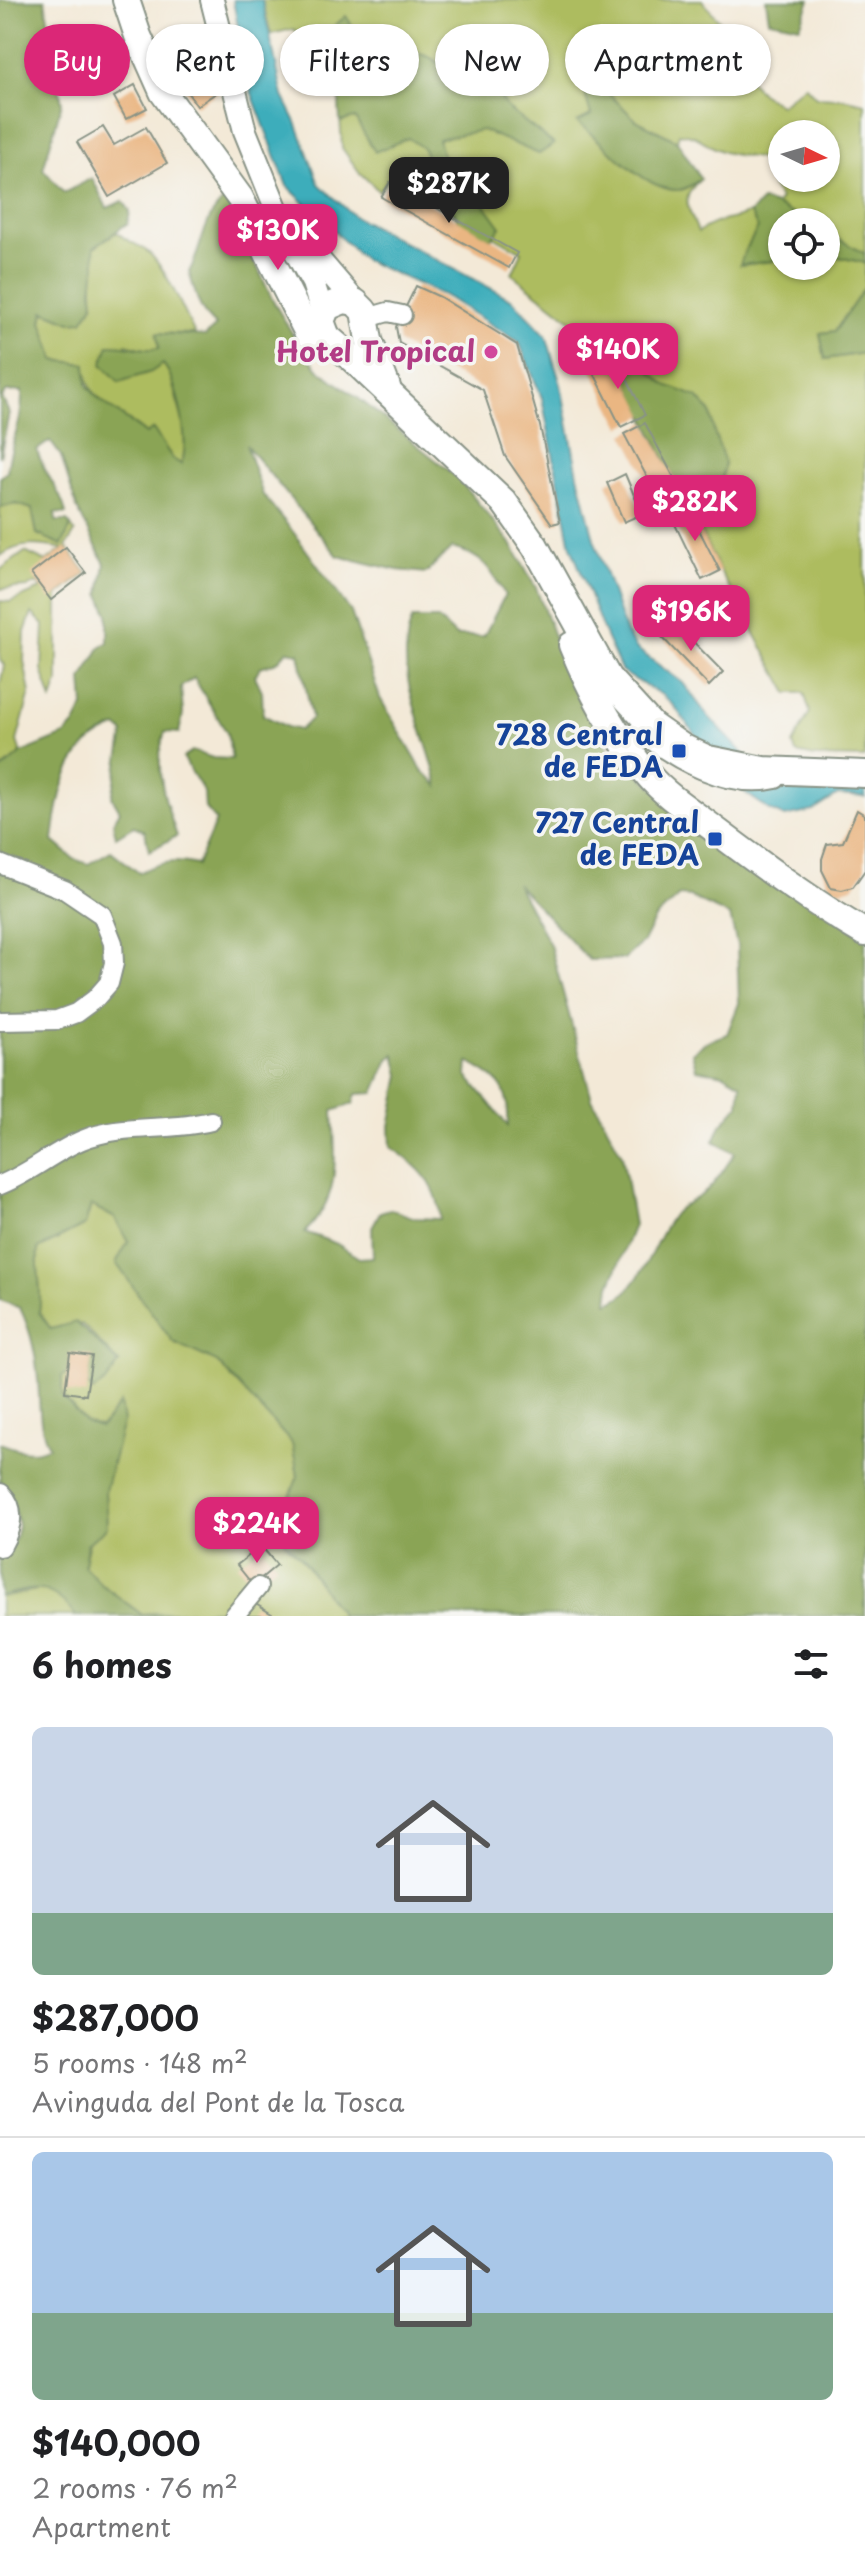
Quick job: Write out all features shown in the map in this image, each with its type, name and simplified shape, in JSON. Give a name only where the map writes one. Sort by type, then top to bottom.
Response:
[{"type":"highway","points":[[116,0],[138,36]]},
{"type":"highway","points":[[126,0],[163,92],[240,198],[280,281],[395,401],[469,466],[504,502],[521,523],[595,657],[623,697],[652,726],[704,763],[763,770],[865,774]]},
{"type":"highway","points":[[395,401],[383,380],[363,316],[337,301],[317,323],[311,338],[333,364],[381,401],[417,421]]},
{"type":"highway","points":[[317,323],[343,345],[353,344],[361,338],[363,316]]},
{"type":"highway","points":[[541,558],[557,609],[600,707],[650,777],[673,799],[790,886],[865,933]]},
{"type":"main road","points":[[212,0],[245,131],[298,260],[313,283],[317,323]]},
{"type":"main road","points":[[281,216],[363,316]]},
{"type":"main road","points":[[0,1495],[9,1512],[8,1530],[0,1545]]},
{"type":"street","points":[[363,316],[388,312],[402,315]]},
{"type":"street","points":[[0,864],[65,890],[102,915],[113,943],[114,963],[109,983],[95,999],[76,1013],[57,1020],[0,1021]]},
{"type":"street","points":[[0,1185],[18,1178],[82,1140],[121,1130],[185,1128],[211,1121]]},
{"type":"street","points":[[234,1616],[258,1587]]},
{"type":"green space","points":[[0,0],[45,0],[49,24],[24,24],[24,96],[61,96],[62,103],[43,169],[64,193],[92,178],[107,208],[123,201],[130,211],[128,223],[94,247],[94,303],[83,321],[71,322],[44,311],[42,322],[55,360],[86,364],[87,385],[99,399],[146,434],[153,429],[173,459],[181,464],[184,442],[181,412],[173,383],[163,364],[151,372],[119,382],[102,364],[109,345],[159,348],[157,333],[205,336],[216,326],[202,308],[189,272],[207,224],[226,199],[273,301],[301,348],[320,371],[457,477],[510,542],[536,588],[599,739],[693,822],[865,938],[865,1616],[342,1616],[302,1559],[284,1541],[279,1509],[291,1494],[298,1476],[292,1443],[217,1362],[173,1342],[116,1263],[128,1242],[115,1218],[91,1205],[85,1225],[38,1249],[39,1312],[51,1329],[76,1322],[119,1363],[106,1382],[93,1391],[75,1369],[62,1376],[62,1396],[86,1423],[101,1427],[120,1403],[123,1422],[105,1491],[107,1527],[87,1544],[84,1566],[101,1584],[141,1614],[221,1610],[228,1614],[76,1616],[59,1598],[42,1590],[0,1597],[0,1559],[15,1539],[18,1526],[10,1491],[0,1481],[0,1443],[25,1450],[49,1446],[41,1422],[36,1362],[28,1329],[20,1308],[0,1300],[0,771],[21,753],[65,735],[75,724],[84,706],[82,679],[100,648],[108,642],[108,614],[100,594],[105,564],[77,508],[61,456],[50,441],[37,450],[64,506],[66,514],[55,513],[56,521],[67,521],[71,526],[62,545],[37,534],[32,509],[17,504],[0,507],[0,478],[7,471],[21,413],[22,391],[6,392],[2,398],[9,413],[0,457]],"holes":[[[246,445],[338,556],[397,570],[426,573],[452,548],[479,559],[495,577],[505,595],[484,636],[456,636],[438,619],[412,619],[407,640],[409,682],[438,786],[422,770],[380,698],[351,612],[263,495]],[[287,651],[299,653],[312,718],[300,730],[263,715],[262,691],[255,676],[260,667],[277,662]],[[194,678],[227,733],[232,759],[213,758],[192,751],[183,758],[204,792],[205,808],[216,821],[197,865],[167,863],[139,873],[111,851],[88,864],[74,859],[53,841],[62,789],[76,758],[87,745],[117,727],[124,733],[112,797],[120,811],[113,823],[116,837],[134,826],[145,831],[149,851],[177,836],[165,798],[160,757],[165,732],[179,733],[183,714],[181,687]],[[516,883],[589,960],[624,959],[643,942],[655,918],[679,896],[691,897],[730,916],[737,945],[739,1003],[727,1034],[706,1042],[692,1053],[696,1069],[724,1074],[741,1084],[739,1105],[721,1125],[714,1141],[735,1153],[708,1189],[673,1215],[638,1278],[629,1289],[608,1303],[610,1286],[634,1225],[622,1155],[592,1099],[550,945]],[[395,1054],[400,1075],[390,1126],[391,1147],[425,1177],[436,1196],[440,1219],[415,1218],[390,1209],[380,1212],[372,1227],[373,1257],[359,1258],[337,1244],[305,1232],[317,1218],[331,1190],[335,1160],[333,1111],[353,1104],[356,1094],[374,1093],[389,1059]],[[468,1062],[501,1086],[507,1102],[508,1126],[467,1076]]]},
{"type":"green space","points":[[262,0],[702,0],[722,24],[565,24],[565,96],[586,96],[592,115],[578,122],[609,150],[683,190],[701,179],[688,198],[689,210],[698,232],[712,224],[750,213],[758,228],[741,265],[768,262],[768,280],[840,280],[840,257],[865,263],[865,287],[835,331],[820,333],[825,359],[865,353],[865,758],[815,757],[796,753],[793,744],[810,712],[804,693],[788,693],[720,571],[615,356],[609,358],[581,328],[512,274],[522,252],[390,178],[379,191],[360,173],[342,148],[340,96],[419,96],[419,24],[280,24],[280,32],[271,34]]},
{"type":"green space","points":[[766,0],[810,0],[800,26],[769,20]]},
{"type":"green space","points":[[346,16],[351,24],[337,24]]},
{"type":"green space","points":[[419,53],[435,60],[435,96],[500,96],[507,108],[554,144],[539,154],[482,130],[438,139],[448,176],[482,201],[501,227],[491,239],[460,225],[448,198],[429,174],[424,149],[408,138],[375,152],[355,118],[340,122],[340,96],[419,96]]},
{"type":"green space","points":[[805,85],[816,97],[865,103],[865,254],[840,240],[840,208],[781,208],[776,205],[780,199],[775,192],[840,192],[840,120],[768,120],[768,163],[728,153],[686,134],[679,133],[677,141],[636,120],[611,96],[766,96],[780,105]]},
{"type":"green space","points":[[611,96],[636,120],[677,141],[701,179],[679,190],[653,183],[639,174],[577,122],[591,115],[586,97]]},
{"type":"green space","points":[[762,201],[781,208],[768,208],[768,262],[740,265],[758,228],[750,213]]},
{"type":"green space","points":[[117,232],[153,257],[171,284],[195,334],[158,333],[159,348],[149,350],[126,344],[119,382],[163,364],[171,378],[185,429],[186,447],[181,464],[173,459],[153,430],[146,434],[101,400],[89,383],[87,373],[55,360],[42,322],[44,311],[71,322],[94,302],[94,247]]},
{"type":"green space","points":[[840,240],[865,254],[865,263],[840,257]]},
{"type":"green space","points":[[865,287],[865,353],[825,359],[820,333],[835,331]]},
{"type":"green space","points":[[628,360],[644,366],[666,385],[697,397],[711,413],[725,463],[720,485],[710,499],[687,506],[625,376]]},
{"type":"green space","points":[[17,504],[32,509],[37,534],[62,545],[71,526],[75,532],[66,547],[86,573],[58,595],[58,682],[52,700],[42,670],[44,625],[32,613],[25,632],[24,661],[30,693],[17,741],[21,753],[0,771],[0,685],[4,665],[0,660],[0,601],[10,602],[41,589],[38,583],[0,589],[0,570],[25,552],[46,562],[63,549],[30,545],[0,556],[0,507]]},
{"type":"green space","points":[[91,1205],[115,1218],[128,1242],[136,1291],[173,1342],[217,1362],[292,1443],[298,1476],[291,1494],[279,1509],[284,1541],[302,1559],[342,1616],[226,1616],[221,1610],[141,1614],[83,1566],[89,1542],[107,1527],[101,1427],[86,1424],[62,1396],[62,1376],[75,1369],[119,1363],[82,1324],[51,1329],[39,1312],[38,1249],[85,1225]]},
{"type":"green space","points":[[43,1589],[62,1598],[76,1616],[0,1616],[0,1597]]},
{"type":"water","points":[[233,0],[262,0],[280,82],[280,96],[283,96],[296,122],[319,184],[355,217],[513,300],[546,335],[561,385],[594,539],[626,633],[637,649],[683,683],[708,716],[762,774],[782,790],[816,791],[841,781],[865,783],[865,797],[838,795],[813,811],[785,817],[769,810],[728,780],[674,706],[662,695],[622,672],[571,546],[542,398],[519,342],[445,296],[364,260],[287,186],[253,96],[264,96],[264,24],[237,24]]},
{"type":"building","points":[[135,85],[147,108],[126,119],[114,97],[130,96],[130,88]]},
{"type":"building","points":[[190,96],[211,96],[197,106]]},
{"type":"building","points":[[103,127],[114,145],[146,127],[167,163],[109,197],[77,142]]},
{"type":"building","points":[[390,182],[517,253],[509,268],[381,197]]},
{"type":"building","points":[[416,286],[440,297],[517,345],[540,426],[560,522],[552,524],[505,456],[483,390],[399,343],[396,327]]},
{"type":"building","points":[[615,355],[645,415],[621,427],[591,367]]},
{"type":"building","points":[[645,423],[684,496],[663,507],[624,434]]},
{"type":"building","points":[[625,474],[642,514],[624,522],[607,483]]},
{"type":"building","points":[[687,506],[720,571],[702,580],[670,514]]},
{"type":"building","points":[[66,547],[86,573],[51,600],[31,574]]},
{"type":"building","points":[[672,620],[723,672],[709,686],[658,633]]},
{"type":"building","points":[[857,810],[865,815],[865,870],[853,887],[842,890],[831,888],[822,870],[827,844],[843,842]]},
{"type":"building","points":[[70,1353],[92,1356],[86,1395],[65,1392]]},
{"type":"building","points":[[261,1546],[277,1565],[253,1585],[237,1565]]},
{"type":"building","points":[[254,1603],[275,1616],[246,1616]]},
{"type":"place","name":"Hotel Tropical","points":[[491,352]]},
{"type":"place","name":"728 Central de FEDA","points":[[679,751]]},
{"type":"place","name":"727 Central de FEDA","points":[[715,839]]}]
